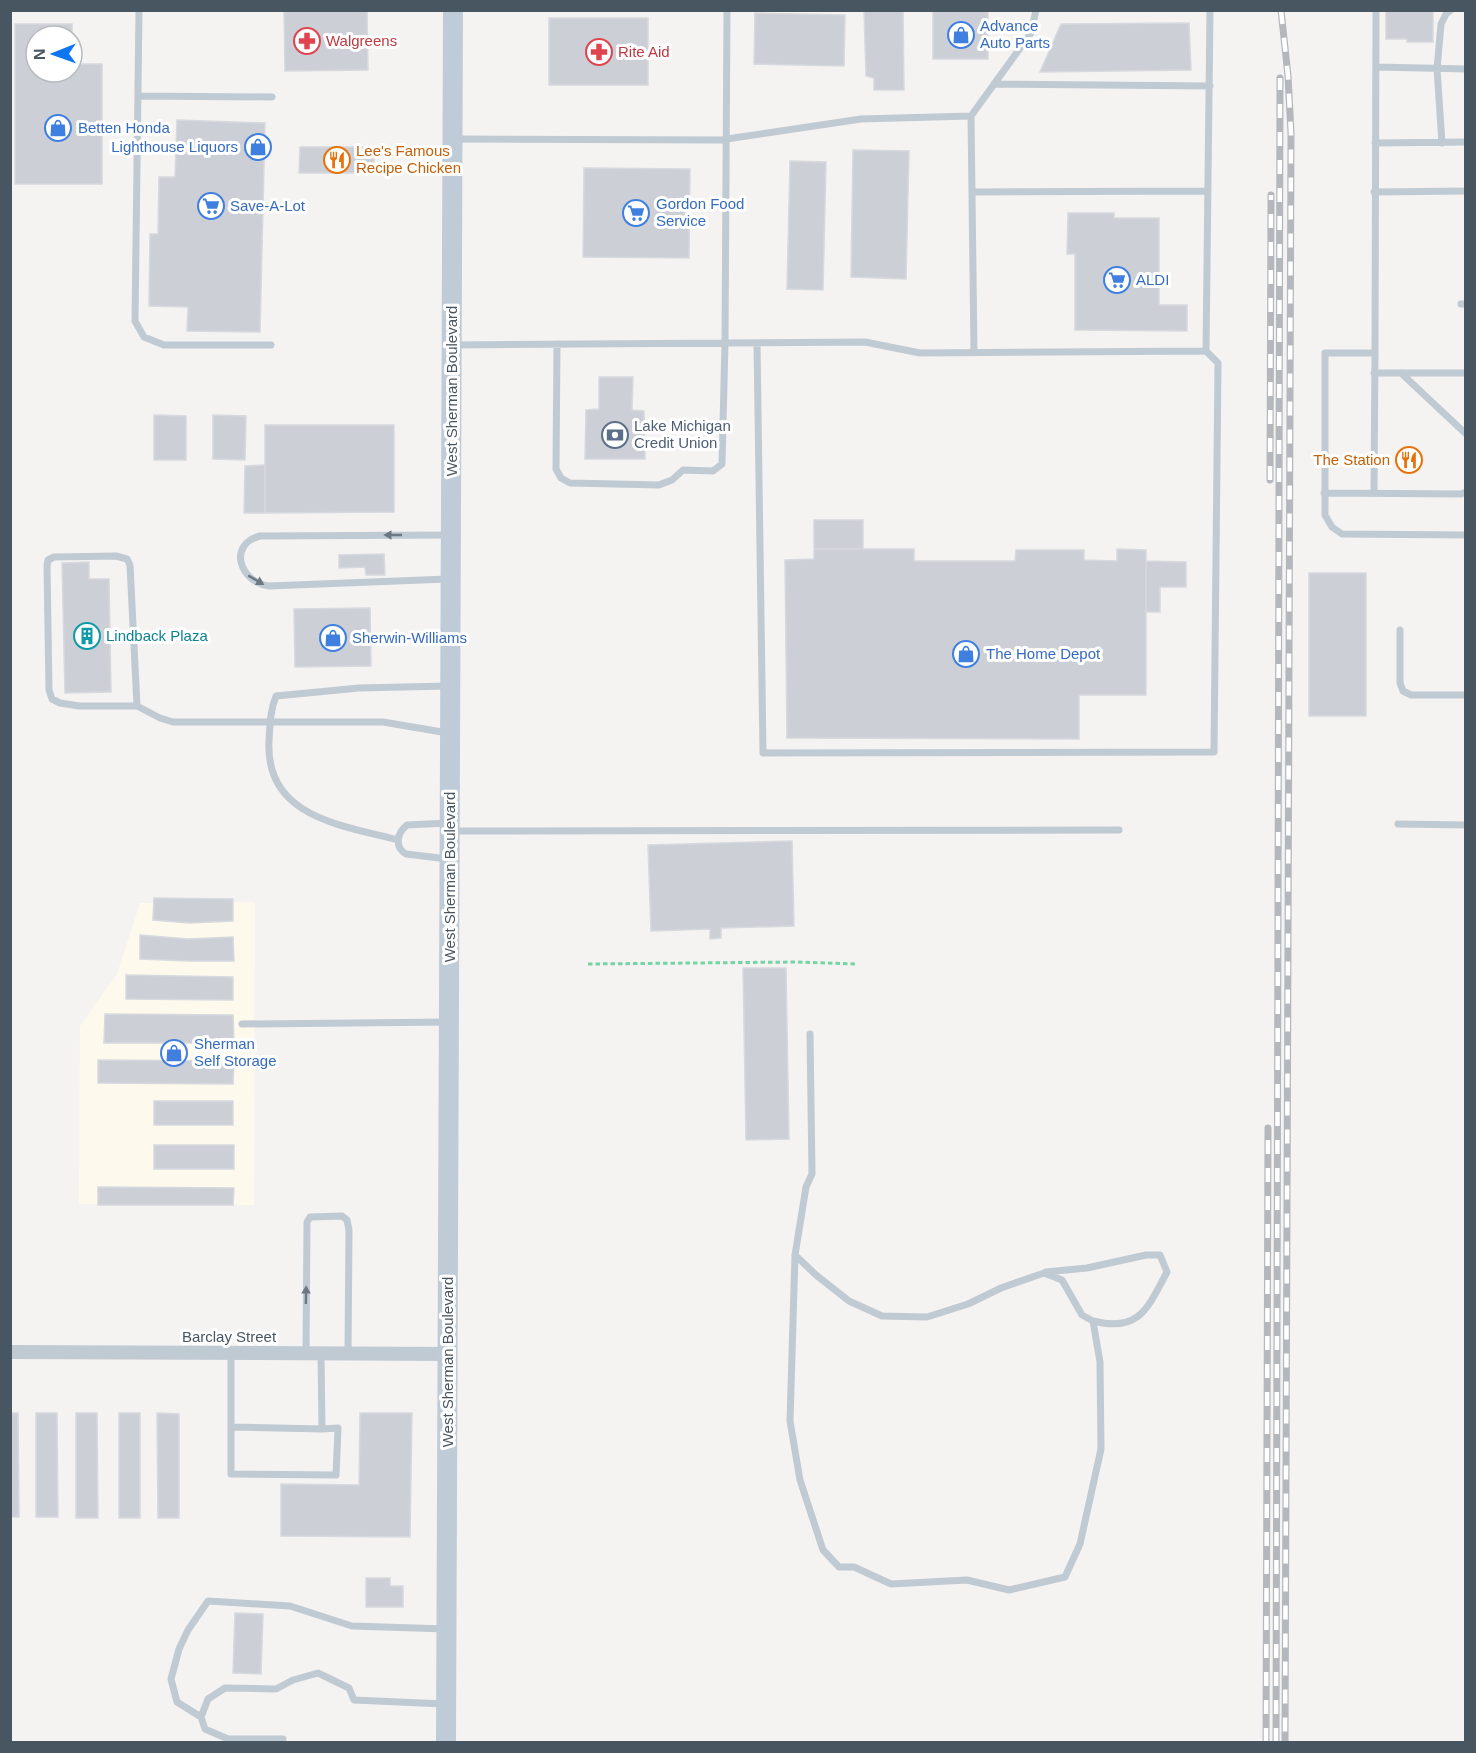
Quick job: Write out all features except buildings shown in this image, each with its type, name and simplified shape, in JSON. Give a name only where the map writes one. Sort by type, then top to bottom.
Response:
[{"type":"main road","name":"West Sherman Boulevard","points":[[446,1743],[453,10]]},
{"type":"street","name":"Barclay Street","points":[[10,1352],[448,1354]]},
{"type":"lane","points":[[139,10],[135,321],[144,337],[164,345],[271,345]]},
{"type":"lane","points":[[557,344],[556,470],[561,478],[570,483],[659,485],[672,480],[683,470],[714,471],[722,464],[727,10]]},
{"type":"lane","points":[[974,352],[971,116],[1031,33],[1036,10]]},
{"type":"lane","points":[[1206,351],[1210,10]]},
{"type":"lane","points":[[1374,493],[1376,10]]},
{"type":"lane","points":[[1440,10],[1437,69],[1442,143]]},
{"type":"lane","points":[[1441,24],[1451,10]]},
{"type":"lane","points":[[1376,67],[1466,69]]},
{"type":"lane","points":[[994,84],[1210,86]]},
{"type":"lane","points":[[138,96],[272,97]]},
{"type":"lane","points":[[452,140],[727,139],[861,119],[971,116]]},
{"type":"lane","points":[[1375,143],[1466,142]]},
{"type":"lane","points":[[972,192],[1208,191]]},
{"type":"lane","points":[[1374,192],[1466,191]]},
{"type":"lane","points":[[452,345],[865,342],[920,353],[1206,351],[1218,363],[1214,752],[763,753],[757,343]]},
{"type":"lane","points":[[1375,353],[1325,353],[1324,508],[1328,521],[1337,532],[1342,534],[1466,535]]},
{"type":"lane","points":[[1401,373],[1466,434]]},
{"type":"lane","points":[[1374,374],[1466,373]]},
{"type":"lane","points":[[1324,493],[1461,494],[1466,492]]},
{"type":"lane","points":[[451,535],[260,536],[250,539],[244,545],[240,555],[240,563],[244,572],[252,581],[260,585],[451,579]]},
{"type":"lane","points":[[137,706],[130,565],[127,559],[116,556],[54,557],[48,560],[49,690],[52,699],[60,703],[137,706],[173,722],[383,722],[450,734]]},
{"type":"lane","points":[[1400,630],[1400,683],[1403,691],[1411,695],[1466,695]]},
{"type":"lane","points":[[398,840],[332,823],[307,813],[291,802],[271,771],[268,755],[272,706],[276,696],[359,688],[451,686]]},
{"type":"lane","points":[[450,859],[406,854],[401,851],[398,840],[402,829],[407,825],[1119,830]]},
{"type":"lane","points":[[1398,825],[1466,825]]},
{"type":"lane","points":[[242,1024],[450,1022]]},
{"type":"lane","points":[[810,1034],[812,1174],[806,1187],[795,1255],[790,1421],[801,1480],[823,1550],[839,1567],[854,1567],[891,1584],[967,1580],[1009,1590],[1065,1577],[1080,1544],[1101,1449],[1100,1362],[1093,1321]]},
{"type":"lane","points":[[306,1353],[307,1222],[310,1217],[342,1216],[347,1220],[349,1230],[348,1354]]},
{"type":"lane","points":[[795,1255],[849,1301],[882,1316],[927,1317],[968,1304],[1001,1288],[1044,1273],[1087,1268],[1146,1255],[1160,1255],[1167,1272],[1148,1306],[1132,1322],[1109,1325],[1093,1321],[1082,1315],[1062,1280],[1044,1273]]},
{"type":"lane","points":[[231,1353],[231,1427],[231,1474],[336,1475],[338,1428],[231,1427]]},
{"type":"lane","points":[[321,1353],[322,1429]]},
{"type":"lane","points":[[283,1739],[228,1739],[205,1729],[201,1717],[177,1702],[171,1679],[179,1649],[188,1630],[208,1601],[290,1606],[352,1626],[447,1629]]},
{"type":"lane","points":[[201,1717],[208,1699],[225,1688],[276,1689],[293,1680],[318,1673],[349,1688],[354,1701],[446,1704]]},
{"type":"path","points":[[588,964],[796,962],[857,964]]},
{"type":"shaded area","points":[[255,902],[254,1205],[79,1204],[80,1026],[117,974],[140,903]]},
{"type":"railway","points":[[1281,10],[1291,133],[1285,1742]]},
{"type":"railway","points":[[1276,1742],[1280,78]]},
{"type":"railway","points":[[1270,480],[1271,195]]},
{"type":"railway","points":[[1266,1742],[1268,1128]]},
{"type":"place","name":"Advance Auto Parts","points":[[961,35]]},
{"type":"place","name":"Walgreens","points":[[307,41]]},
{"type":"place","name":"Rite Aid","points":[[599,52]]},
{"type":"place","name":"Betten Honda","points":[[58,128]]},
{"type":"place","name":"Lighthouse Liquors","points":[[258,147]]},
{"type":"place","name":"Lee's Famous Recipe Chicken","points":[[337,160]]},
{"type":"place","name":"Save-A-Lot","points":[[211,206]]},
{"type":"place","name":"Gordon Food Service","points":[[636,213]]},
{"type":"place","name":"ALDI","points":[[1117,280]]},
{"type":"place","name":"Lake Michigan Credit Union","points":[[615,435]]},
{"type":"place","name":"The Station","points":[[1409,460]]},
{"type":"place","name":"Lindback Plaza","points":[[87,636]]},
{"type":"place","name":"Sherwin-Williams","points":[[333,638]]},
{"type":"place","name":"The Home Depot","points":[[966,654]]},
{"type":"place","name":"Sherman Self Storage","points":[[174,1053]]}]
